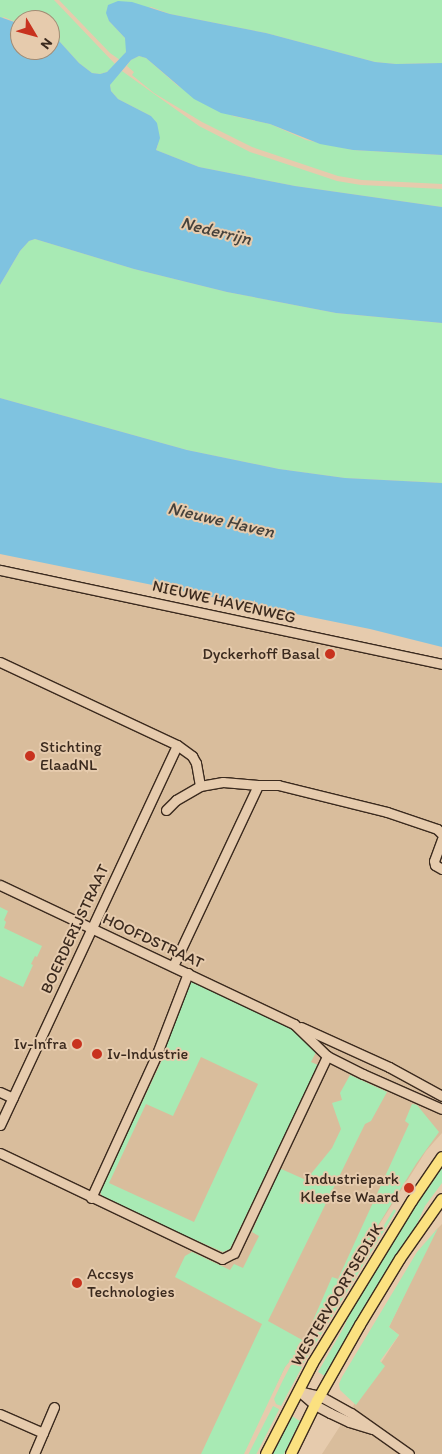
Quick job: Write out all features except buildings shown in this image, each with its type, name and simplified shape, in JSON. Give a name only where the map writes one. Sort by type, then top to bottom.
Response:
[{"type":"main road","name":"WESTERVOORTSEDIJK","points":[[266,1454],[298,1391],[412,1201],[442,1157]]},
{"type":"main road","points":[[291,1454],[317,1401],[400,1259],[442,1199]]},
{"type":"street","name":"NIEUWE HAVENWEG","points":[[0,570],[442,664]]},
{"type":"street","points":[[0,662],[177,745],[192,756],[196,763],[200,786]]},
{"type":"street","name":"BOERDERIJSTRAAT","points":[[0,1125],[177,745]]},
{"type":"street","points":[[166,810],[176,800],[200,786],[223,782],[278,785],[387,812],[437,829],[442,834]]},
{"type":"street","points":[[173,966],[258,785]]},
{"type":"street","points":[[442,839],[434,865],[442,869]]},
{"type":"street","name":"HOOFDSTRAAT","points":[[0,886],[379,1062],[408,1079]]},
{"type":"street","points":[[91,1198],[156,1056],[188,973]]},
{"type":"street","name":"HOOFDSTRAAT","points":[[294,1024],[327,1056],[403,1091]]},
{"type":"street","points":[[0,1154],[222,1259],[234,1253],[327,1056]]},
{"type":"street","points":[[442,1096],[408,1079],[403,1091],[442,1109]]},
{"type":"street","points":[[0,1092],[13,1098]]},
{"type":"street","points":[[298,1391],[317,1401],[364,1420],[372,1428],[409,1454]]},
{"type":"street","points":[[317,1401],[330,1413],[349,1422],[372,1428]]},
{"type":"street","points":[[34,1454],[54,1407]]},
{"type":"street","points":[[0,1414],[43,1433]]},
{"type":"shaded area","points":[[0,566],[442,669],[442,1133],[426,1151],[306,1340],[285,1367],[242,1454],[0,1454]]},
{"type":"shaded area","points":[[442,1224],[442,1454],[322,1454],[399,1335],[389,1327],[435,1231]]},
{"type":"green space","points":[[0,0],[54,0],[115,64],[107,72],[100,74],[92,73],[79,63],[60,42],[60,10],[10,10],[10,20],[4,17],[0,19]]},
{"type":"green space","points":[[59,0],[442,0],[442,63],[396,64],[375,62],[266,33],[170,14],[151,7],[109,21],[125,38],[127,44],[126,52],[120,60],[110,53]]},
{"type":"green space","points":[[139,56],[146,58],[178,86],[233,116],[270,124],[306,140],[353,150],[442,155],[442,184],[362,180],[338,176],[252,147],[202,122],[154,93],[132,75],[134,72],[127,66],[131,60]]},
{"type":"green space","points":[[122,71],[199,126],[250,152],[337,181],[361,185],[442,189],[442,207],[295,186],[199,167],[156,150],[158,145],[151,116],[118,99],[111,91],[110,85],[112,80]]},
{"type":"green space","points":[[35,239],[134,269],[227,292],[336,313],[442,323],[442,483],[345,478],[279,469],[187,450],[0,398],[0,285],[20,251],[29,241]]},
{"type":"green space","points":[[0,907],[8,911],[4,920],[6,922],[4,928],[42,946],[31,964],[33,965],[23,987],[0,976]]},
{"type":"green space","points":[[190,981],[291,1028],[316,1052],[311,1062],[318,1065],[230,1249],[223,1252],[103,1200],[100,1191],[163,1058],[161,1050],[171,1021]],"holes":[[[201,1057],[258,1084],[194,1222],[109,1183],[146,1104],[173,1116]]]},
{"type":"green space","points":[[350,1075],[387,1092],[371,1121],[365,1124],[268,1321],[304,1341],[332,1277],[338,1279],[409,1124],[405,1121],[412,1104],[417,1105],[439,1132],[416,1164],[306,1342],[285,1367],[244,1454],[201,1454],[262,1324],[175,1277],[185,1256],[192,1252],[230,1270],[234,1264],[243,1268],[259,1236],[252,1232],[279,1168],[306,1180],[332,1148],[341,1129],[332,1103],[342,1100],[340,1093]]},
{"type":"green space","points":[[442,1164],[442,1183],[425,1206],[417,1224],[325,1376],[318,1372],[344,1327],[355,1301]]},
{"type":"green space","points":[[394,1209],[396,1211],[303,1364],[299,1362],[299,1356],[315,1337]]},
{"type":"green space","points":[[438,1228],[389,1327],[399,1335],[380,1361],[385,1366],[356,1405],[340,1390],[339,1384],[342,1377],[417,1252]]},
{"type":"green space","points":[[298,1364],[302,1367],[281,1406],[276,1404],[274,1399],[291,1365]]},
{"type":"green space","points":[[273,1406],[279,1409],[256,1454],[249,1454]]},
{"type":"green space","points":[[290,1415],[300,1421],[284,1454],[270,1454]]},
{"type":"water","name":"Nederrijn","points":[[118,1],[132,2],[170,14],[266,33],[375,62],[396,64],[442,63],[442,155],[353,150],[320,144],[270,124],[221,113],[194,99],[146,58],[139,56],[131,60],[110,85],[111,91],[118,99],[151,116],[157,123],[160,138],[156,150],[199,167],[295,186],[442,207],[442,323],[336,313],[227,292],[134,269],[35,239],[29,241],[20,251],[0,285],[0,17],[10,20],[10,60],[60,60],[60,42],[79,63],[92,73],[100,74],[107,72],[126,52],[125,38],[109,21],[106,13],[108,5]]},
{"type":"water","name":"Nieuwe Haven","points":[[0,398],[187,450],[279,469],[345,478],[442,483],[442,647],[370,629],[0,554]]},
{"type":"place","name":"Dyckerhoff Basal","points":[[330,654]]},
{"type":"place","name":"Stichting ElaadNL","points":[[30,756]]},
{"type":"place","name":"Iv-Infra","points":[[77,1044]]},
{"type":"place","name":"Iv-Industrie","points":[[97,1054]]},
{"type":"place","name":"Industriepark Kleefse Waard","points":[[409,1188]]},
{"type":"place","name":"Accsys Technologies","points":[[77,1283]]}]
